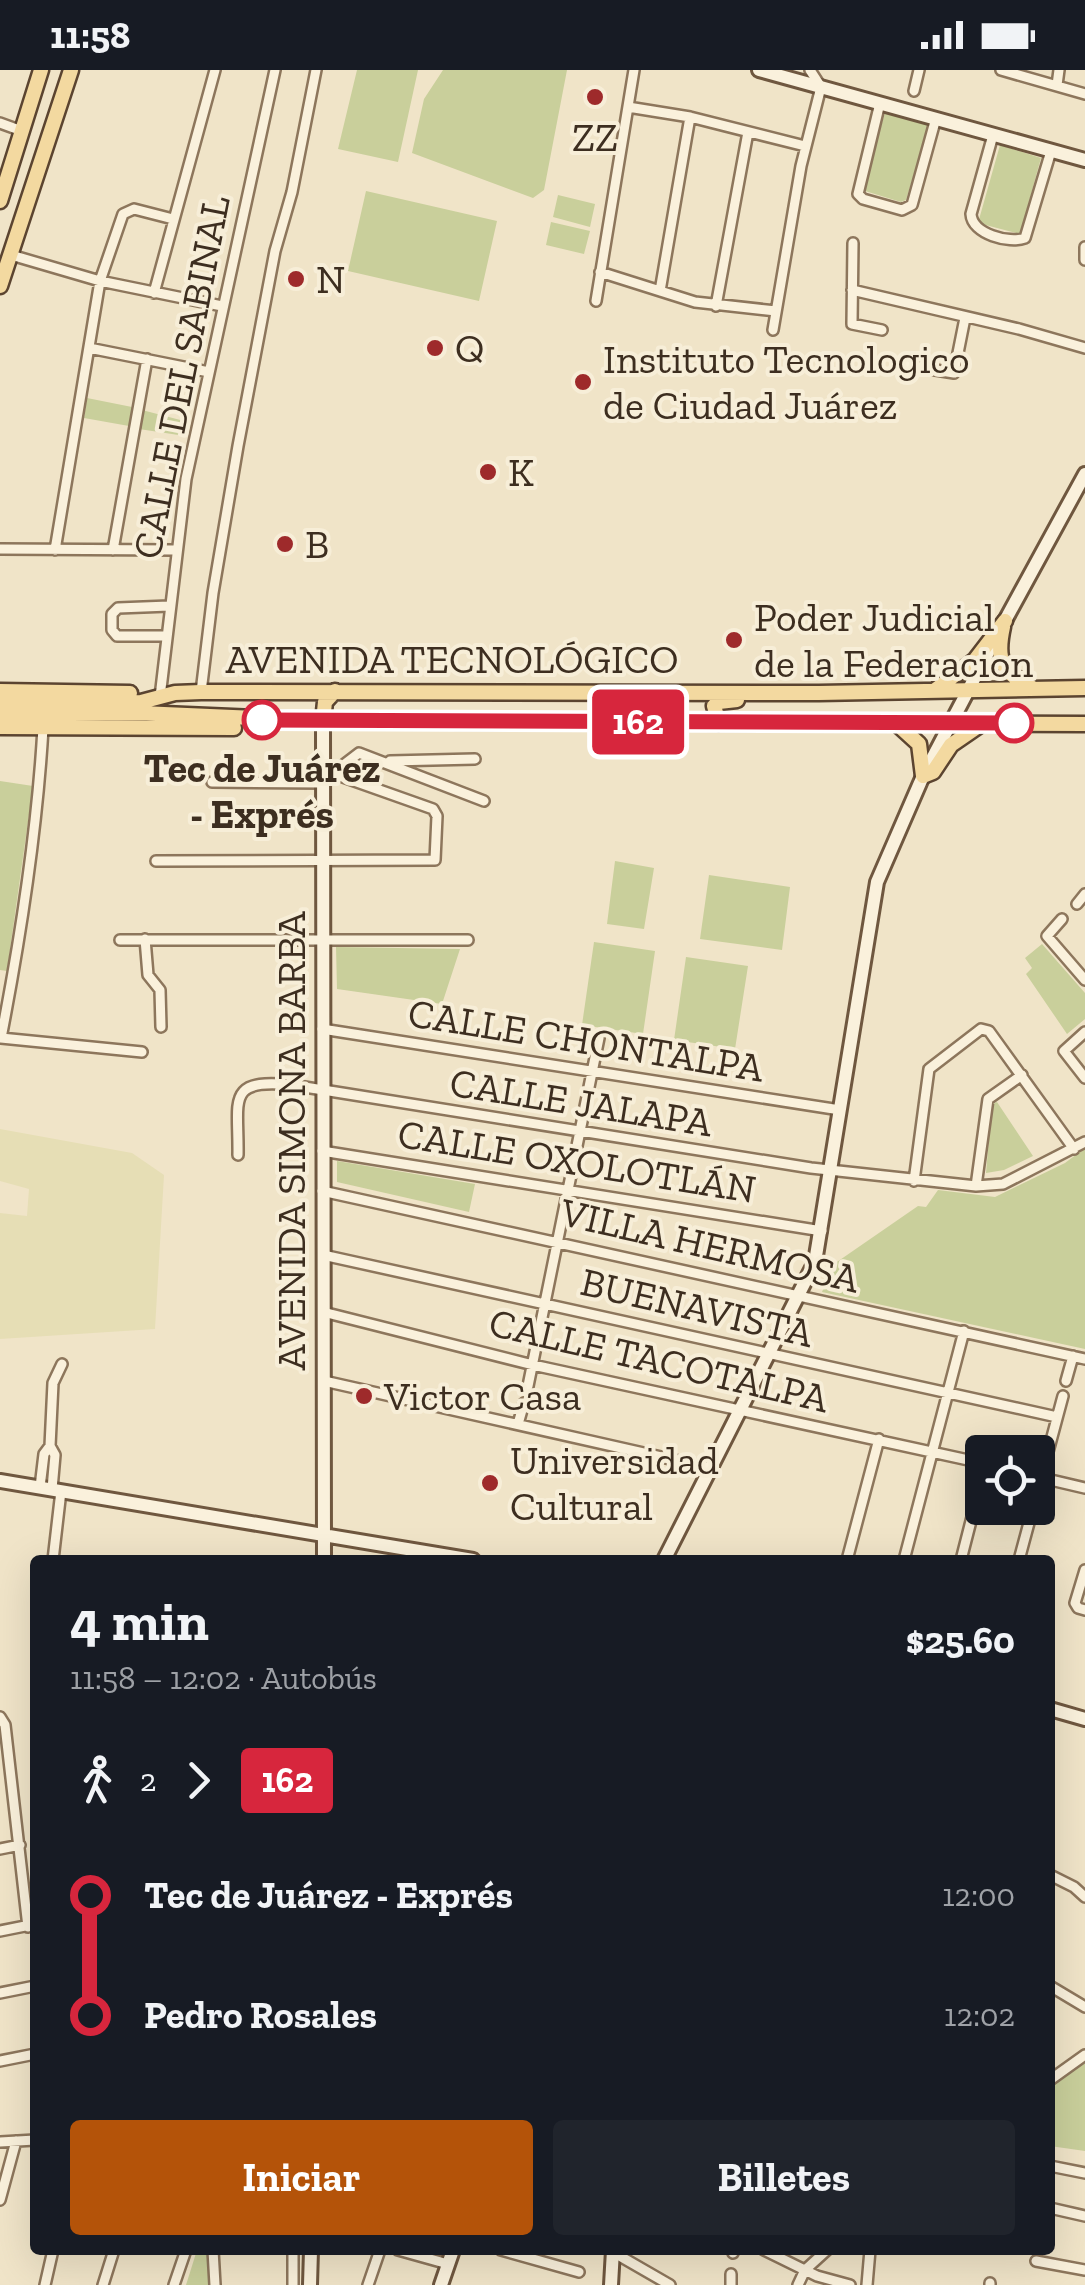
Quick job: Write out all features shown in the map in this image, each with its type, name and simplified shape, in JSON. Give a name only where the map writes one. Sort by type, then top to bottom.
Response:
[{"type":"main road","points":[[0,201],[42,70]]},
{"type":"main road","points":[[0,286],[72,70]]},
{"type":"main road","points":[[759,70],[1085,160]]},
{"type":"main road","points":[[22,131],[35,132],[44,153]]},
{"type":"main road","points":[[666,1555],[815,1262],[877,882],[922,776],[1085,474]]},
{"type":"main road","points":[[1005,621],[999,644],[1002,664],[1016,679],[1035,689]]},
{"type":"main road","points":[[933,691],[975,660],[1005,621]]},
{"type":"main road","name":"AVENIDA TECNOLÓGICO","points":[[0,714],[141,708],[160,697],[201,692],[842,693],[1085,688]]},
{"type":"main road","points":[[0,691],[145,693],[160,697]]},
{"type":"main road","points":[[292,691],[302,704],[292,720]]},
{"type":"main road","points":[[0,728],[295,727],[323,721],[326,702],[335,691]]},
{"type":"main road","points":[[668,722],[687,712],[685,691]]},
{"type":"main road","points":[[719,723],[714,706],[726,700],[814,700],[842,693]]},
{"type":"main road","name":"AVENIDA TECNOLÓGICO","points":[[0,704],[141,708],[323,721],[1085,724]]},
{"type":"main road","name":"AVENIDA SIMONA BARBA","points":[[323,721],[328,778],[322,938],[324,1555]]},
{"type":"main road","points":[[896,723],[919,744],[922,776]]},
{"type":"main road","points":[[922,776],[932,772],[951,745],[983,723]]},
{"type":"main road","points":[[0,1480],[445,1555]]},
{"type":"main road","points":[[1055,1710],[1085,1719]]},
{"type":"main road","points":[[310,2285],[311,2255]]},
{"type":"main road","points":[[611,2285],[612,2255]]},
{"type":"main road","points":[[441,2285],[450,2257]]},
{"type":"street","points":[[154,293],[215,70]]},
{"type":"street","name":"CALLE DEL SABINAL","points":[[160,697],[186,479],[275,70]]},
{"type":"street","points":[[201,692],[238,446],[275,252],[292,192],[316,70]]},
{"type":"street","points":[[596,301],[634,70]]},
{"type":"street","points":[[773,330],[805,146],[820,87],[810,70]]},
{"type":"street","points":[[914,90],[919,70]]},
{"type":"street","points":[[1001,70],[1085,94]]},
{"type":"street","points":[[1056,85],[1058,70]]},
{"type":"street","points":[[880,103],[857,189],[863,199],[889,206],[904,210],[912,205],[936,118]]},
{"type":"street","points":[[628,107],[690,117],[805,146]]},
{"type":"street","points":[[660,291],[690,117]]},
{"type":"street","points":[[0,123],[22,131]]},
{"type":"street","points":[[716,306],[748,132]]},
{"type":"street","points":[[993,134],[971,214],[977,230],[1016,240],[1025,238],[1052,151]]},
{"type":"street","points":[[55,550],[100,281],[124,212],[134,209],[173,218]]},
{"type":"street","points":[[853,243],[852,324],[882,330]]},
{"type":"street","points":[[1085,247],[1085,260]]},
{"type":"street","points":[[11,255],[100,281],[222,306]]},
{"type":"street","points":[[600,272],[716,306],[776,312]]},
{"type":"street","points":[[852,290],[1085,348]]},
{"type":"street","points":[[898,364],[940,372],[956,370],[965,318]]},
{"type":"street","points":[[89,348],[209,372]]},
{"type":"street","points":[[113,550],[147,360]]},
{"type":"street","points":[[0,549],[175,550]]},
{"type":"street","points":[[166,636],[118,636],[112,630],[112,614],[118,608],[169,606]]},
{"type":"street","points":[[43,728],[34,837],[1,1038],[142,1052]]},
{"type":"street","points":[[328,778],[355,754],[484,801]]},
{"type":"street","points":[[382,761],[475,759]]},
{"type":"street","points":[[156,861],[436,860],[433,810],[328,778],[212,782]]},
{"type":"street","points":[[1077,904],[1085,894]]},
{"type":"street","points":[[1062,919],[1046,936],[1085,980]]},
{"type":"street","points":[[145,939],[148,975],[160,990],[161,1028]]},
{"type":"street","points":[[120,940],[468,940]]},
{"type":"street","name":"CALLE CHONTALPA","points":[[322,1029],[840,1110]]},
{"type":"street","points":[[914,1181],[928,1068],[984,1029],[1074,1149]]},
{"type":"street","points":[[1085,1032],[1064,1050],[1085,1078]]},
{"type":"street","points":[[528,1386],[599,1038]]},
{"type":"street","points":[[976,1186],[988,1098],[1022,1075]]},
{"type":"street","name":"CALLE JALAPA","points":[[238,1155],[240,1102],[247,1086],[268,1082],[830,1171],[976,1186],[1003,1184],[1085,1142]]},
{"type":"street","name":"CALLE OXOLOTLÁN","points":[[322,1151],[822,1230]]},
{"type":"street","name":"VILLA HERMOSA","points":[[322,1191],[1085,1359]]},
{"type":"street","name":"BUENAVISTA","points":[[323,1255],[1057,1417]]},
{"type":"street","name":"CALLE TACOTALPA","points":[[323,1312],[533,1365],[965,1459]]},
{"type":"street","points":[[905,1555],[964,1332]]},
{"type":"street","points":[[1066,1382],[1073,1356]]},
{"type":"street","points":[[53,1555],[51,1489],[44,1454],[50,1446],[52,1382],[62,1364]]},
{"type":"street","points":[[324,1381],[710,1468]]},
{"type":"street","points":[[1052,1435],[1063,1396]]},
{"type":"street","points":[[518,1424],[524,1403]]},
{"type":"street","points":[[847,1555],[879,1440]]},
{"type":"street","points":[[1055,1481],[1085,1488]]},
{"type":"street","points":[[962,1555],[970,1525]]},
{"type":"street","points":[[1020,1555],[1028,1525]]},
{"type":"street","points":[[1085,1570],[1076,1602],[1077,1608],[1085,1610]]},
{"type":"street","points":[[1,1718],[30,1912]]},
{"type":"street","points":[[0,1781],[12,1778]]},
{"type":"street","points":[[0,1849],[20,1845]]},
{"type":"street","points":[[1055,1878],[1085,1897]]},
{"type":"street","points":[[0,1931],[30,1925]]},
{"type":"street","points":[[0,1993],[30,1987]]},
{"type":"street","points":[[1055,1989],[1085,2007]]},
{"type":"street","points":[[0,2060],[30,2055]]},
{"type":"street","points":[[1055,2075],[1085,2055]]},
{"type":"street","points":[[0,2142],[30,2140]]},
{"type":"street","points":[[0,2200],[16,2141]]},
{"type":"street","points":[[1055,2167],[1085,2172]]},
{"type":"street","points":[[1055,2209],[1085,2216]]},
{"type":"street","points":[[45,2285],[52,2255]]},
{"type":"street","points":[[103,2285],[112,2255]]},
{"type":"street","points":[[174,2285],[184,2255]]},
{"type":"street","points":[[213,2255],[215,2285]]},
{"type":"street","points":[[293,2255],[293,2285]]},
{"type":"street","points":[[368,2285],[378,2255]]},
{"type":"street","points":[[525,2255],[579,2272]]},
{"type":"street","points":[[619,2255],[670,2285]]},
{"type":"street","points":[[774,2255],[850,2285]]},
{"type":"street","points":[[798,2285],[806,2270],[822,2255]]},
{"type":"street","points":[[867,2285],[870,2255]]},
{"type":"street","points":[[1036,2261],[1085,2270]]},
{"type":"shaded area","points":[[0,1129],[132,1153],[164,1175],[155,1329],[0,1339],[0,1213],[27,1216],[29,1189],[0,1181]]},
{"type":"green space","points":[[357,70],[418,70],[398,162],[338,149]]},
{"type":"green space","points":[[443,70],[567,70],[544,190],[533,198],[412,153],[424,99]]},
{"type":"green space","points":[[885,113],[926,124],[928,128],[906,200],[901,202],[865,191],[863,186]]},
{"type":"green space","points":[[1000,145],[1041,158],[1020,234],[978,223]]},
{"type":"green space","points":[[366,191],[497,221],[479,301],[348,271]]},
{"type":"green space","points":[[558,195],[595,204],[590,227],[553,217]]},
{"type":"green space","points":[[551,222],[590,231],[584,254],[546,245]]},
{"type":"green space","points":[[87,398],[132,407],[129,426],[84,418]]},
{"type":"green space","points":[[142,410],[188,422],[185,436],[139,429]]},
{"type":"green space","points":[[0,781],[33,786],[7,971],[0,970]]},
{"type":"green space","points":[[615,861],[654,868],[644,929],[607,924]]},
{"type":"green space","points":[[709,875],[790,887],[782,950],[700,939]]},
{"type":"green space","points":[[594,942],[655,951],[643,1034],[582,1025]]},
{"type":"green space","points":[[1042,944],[1085,993],[1085,1019],[1067,1034],[1026,974],[1032,968],[1025,958]]},
{"type":"green space","points":[[336,947],[460,949],[442,1004],[337,989]]},
{"type":"green space","points":[[686,957],[748,966],[735,1049],[674,1040]]},
{"type":"green space","points":[[997,1102],[1033,1156],[1004,1170],[986,1173],[992,1104]]},
{"type":"green space","points":[[1085,1148],[1085,1349],[822,1292],[834,1264],[918,1206],[926,1207],[938,1190],[995,1197],[1065,1163]]},
{"type":"green space","points":[[337,1161],[475,1184],[469,1212],[337,1182]]},
{"type":"green space","points":[[1085,2061],[1085,2151],[1055,2147],[1055,2082]]},
{"type":"green space","points":[[195,2255],[210,2255],[212,2285],[186,2285]]},
{"type":"bus line","name":"162","points":[[262,720],[1014,723]]},
{"type":"place","name":"ZZ","points":[[595,97]]},
{"type":"place","name":"N","points":[[296,279]]},
{"type":"place","name":"Q","points":[[435,348]]},
{"type":"place","name":"Instituto Tecnologico de Ciudad Juárez","points":[[583,382]]},
{"type":"place","name":"K","points":[[488,472]]},
{"type":"place","name":"B","points":[[285,544]]},
{"type":"place","name":"Poder Judicial de la Federacion","points":[[734,640]]},
{"type":"place","name":"Tec de Juárez - Exprés","points":[[262,720]]},
{"type":"place","name":"Victor Casa","points":[[364,1396]]},
{"type":"place","name":"Universidad Cultural","points":[[490,1483]]}]
